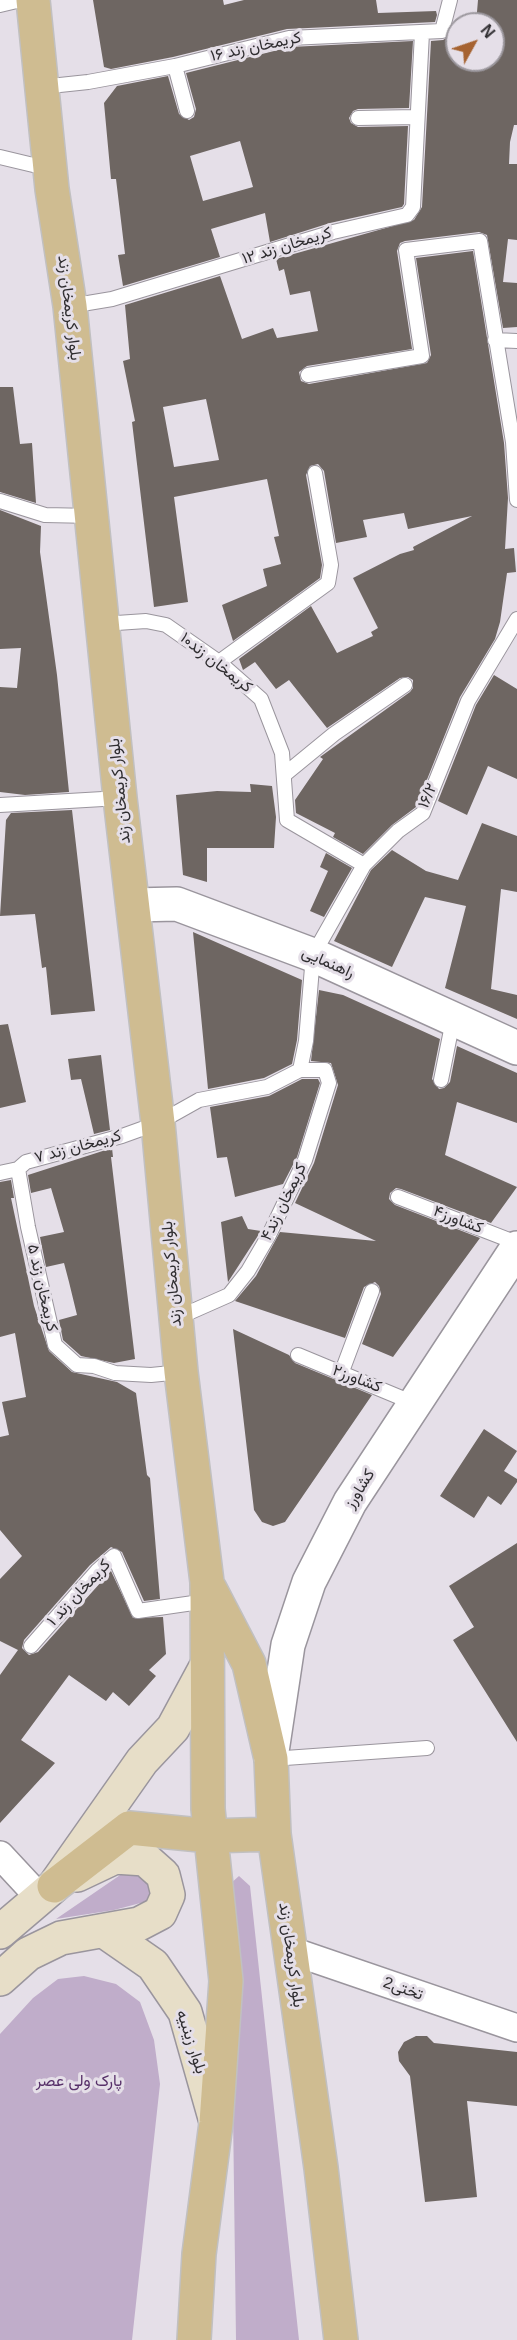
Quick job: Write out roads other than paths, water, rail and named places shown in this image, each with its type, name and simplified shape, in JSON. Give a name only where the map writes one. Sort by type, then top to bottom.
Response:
[{"type":"main road","name":"بلوار کریمخان زند","points":[[33,0],[50,169],[70,306],[120,798],[158,1123],[181,1372],[207,1591],[210,1836],[226,1981],[216,2122],[199,2254],[194,2340]]},
{"type":"main road","name":"بلوار کریمخان زند","points":[[207,1591],[249,1664],[271,1759],[274,1834],[321,2168],[341,2340]]},
{"type":"main road","points":[[47,1892],[142,1761],[173,1728],[207,1665]]},
{"type":"main road","points":[[0,1932],[129,1828],[210,1836],[274,1834]]},
{"type":"main road","points":[[0,1979],[28,1954],[61,1938],[139,1924],[160,1913],[168,1895],[163,1875],[145,1859],[115,1857],[47,1892]]},
{"type":"main road","name":"بلوار زینبیه","points":[[104,1930],[153,1965],[185,2012],[216,2122]]},
{"type":"street","name":"راهنمایی","points":[[133,905],[177,904],[313,955],[517,1048]]},
{"type":"street","name":"کشاورز","points":[[271,1759],[288,1645],[309,1582],[350,1502],[517,1248]]},
{"type":"street","points":[[0,1855],[47,1892]]},
{"type":"street","name":"2تختی","points":[[290,1950],[517,2028]]},
{"type":"lane","points":[[0,5],[21,0]]},
{"type":"lane","name":"کریمخان زند ۱۶","points":[[41,87],[88,82],[175,66],[289,38],[442,31],[450,0]]},
{"type":"lane","points":[[358,118],[417,117],[422,33]]},
{"type":"lane","points":[[175,66],[187,111]]},
{"type":"lane","name":"کریمخان زند ۱۲","points":[[70,306],[112,299],[333,232],[407,215],[412,207],[417,117]]},
{"type":"lane","points":[[0,157],[50,169]]},
{"type":"lane","points":[[308,375],[422,356],[406,250],[480,241],[513,442],[517,500]]},
{"type":"lane","points":[[495,340],[517,341]]},
{"type":"lane","points":[[219,662],[328,583],[331,565],[315,473]]},
{"type":"lane","points":[[0,501],[45,515],[92,516]]},
{"type":"lane","name":"۱۶/۲","points":[[313,955],[364,865],[398,831],[423,813],[468,701],[517,619]]},
{"type":"lane","name":"کریمخان زند۱۰","points":[[102,624],[146,621],[166,625],[219,662],[261,699],[282,753],[287,820],[364,865]]},
{"type":"lane","points":[[284,775],[334,734],[405,685]]},
{"type":"lane","points":[[0,805],[120,798]]},
{"type":"lane","points":[[300,1070],[306,1041],[313,955]]},
{"type":"lane","points":[[441,1080],[453,1020]]},
{"type":"lane","name":"کریمخان زند ۷","points":[[0,1173],[18,1169],[26,1162],[122,1136],[158,1123],[199,1100],[267,1087],[300,1070]]},
{"type":"lane","name":"کریمخان زند۴","points":[[176,1318],[230,1295],[248,1271],[269,1235],[305,1160],[329,1083],[325,1070],[300,1070]]},
{"type":"lane","name":"کریمخان زند ۵","points":[[18,1169],[28,1227],[55,1345],[77,1365],[94,1366],[115,1372],[152,1375],[181,1372]]},
{"type":"lane","name":"کشاورز۴","points":[[398,1197],[517,1243]]},
{"type":"lane","points":[[341,1374],[372,1291]]},
{"type":"lane","name":"کشاورز۲","points":[[298,1355],[416,1404]]},
{"type":"lane","name":"کریمخان زند ۱","points":[[31,1646],[97,1571],[114,1557],[138,1611],[207,1591]]},
{"type":"lane","points":[[271,1759],[427,1748]]},
{"type":"park label","name":"پارک ولی عصر","points":[[79,2082]]}]
